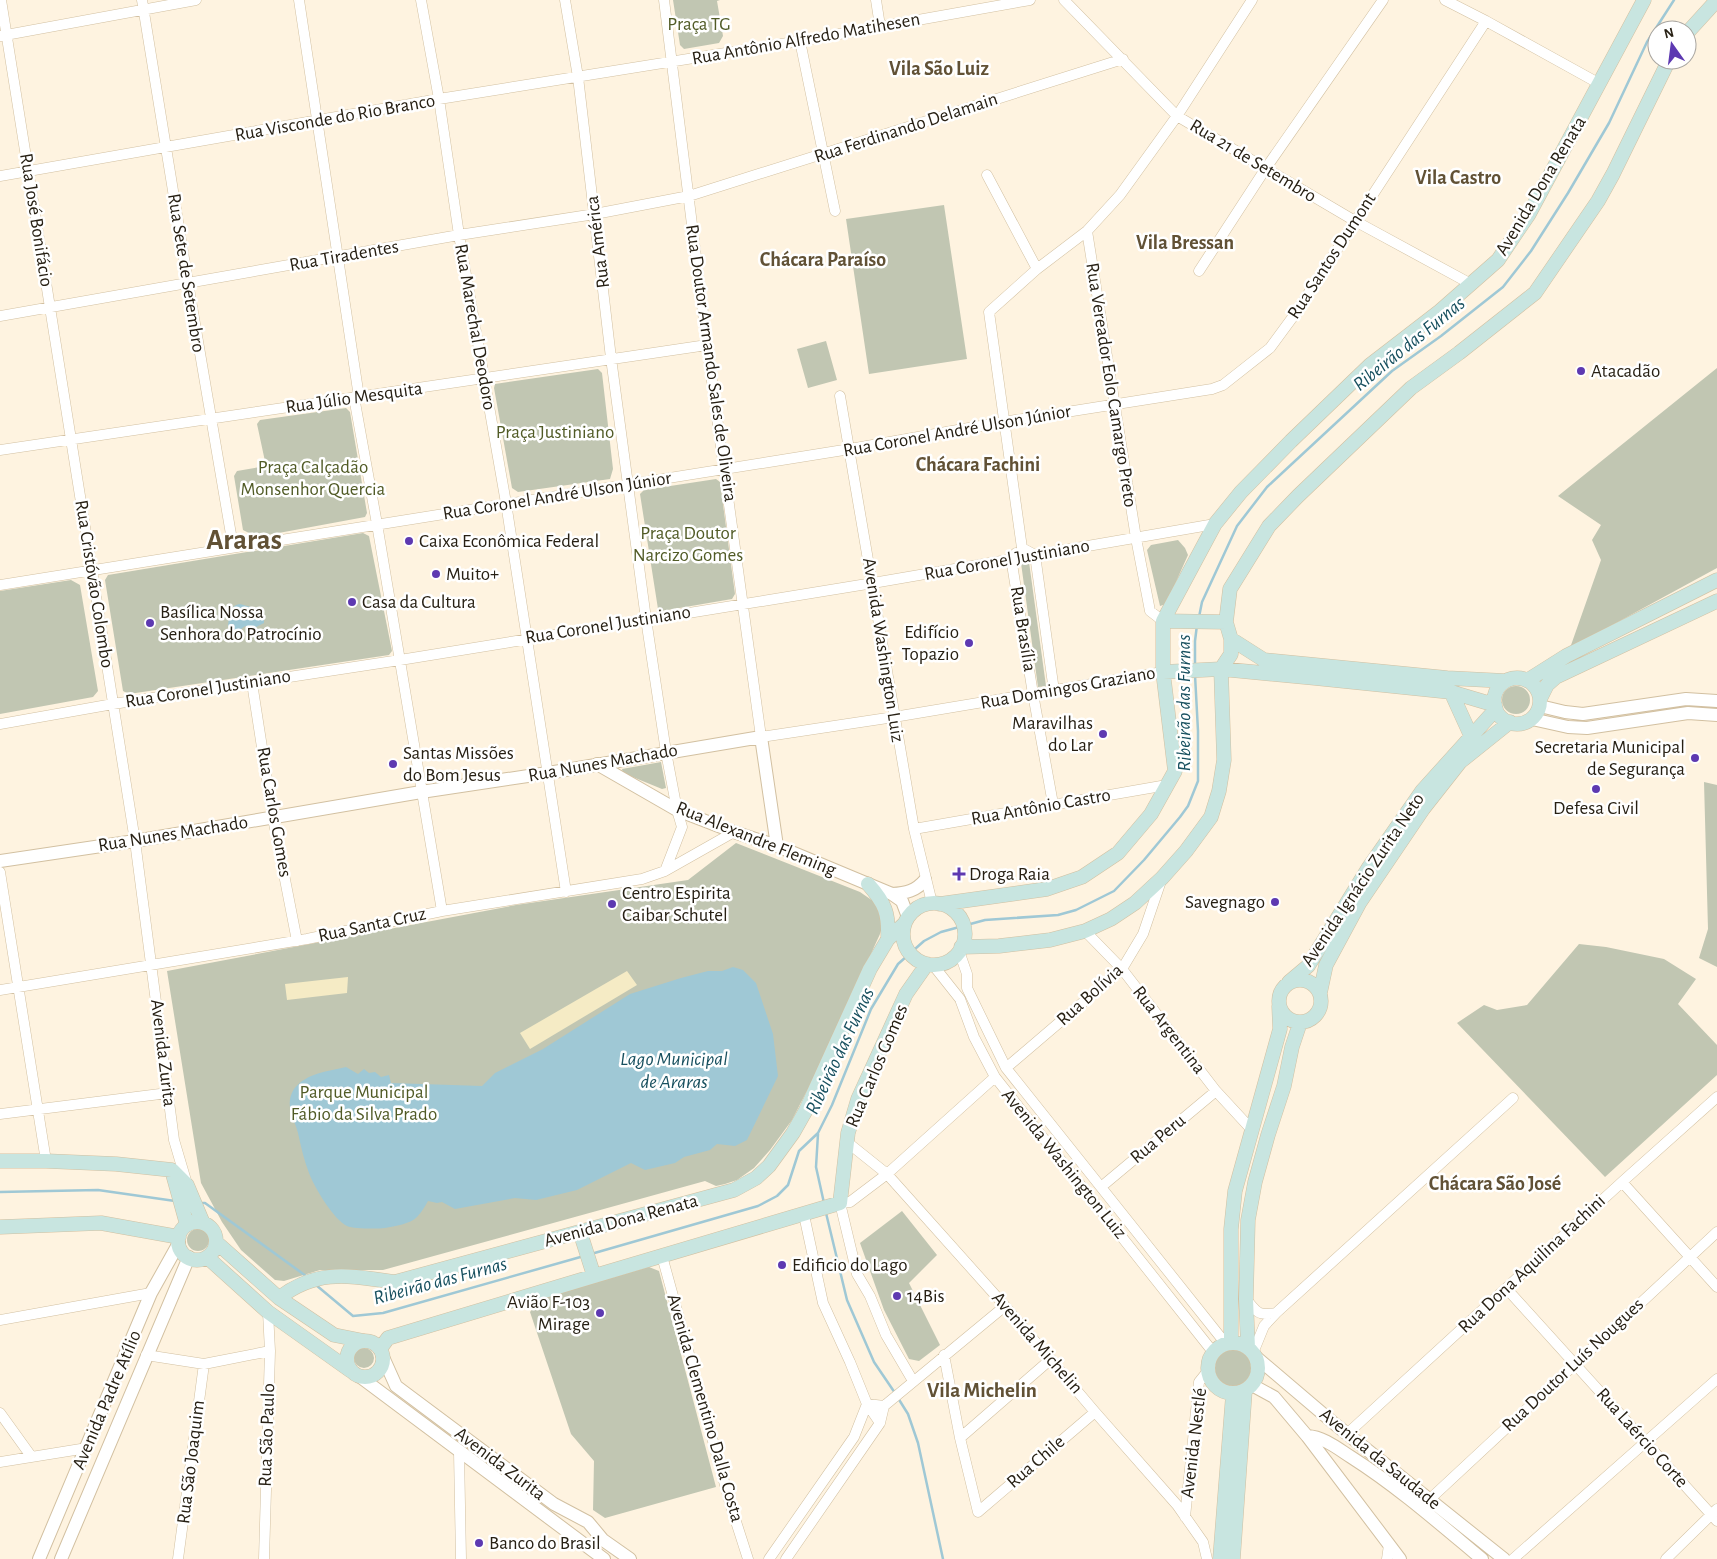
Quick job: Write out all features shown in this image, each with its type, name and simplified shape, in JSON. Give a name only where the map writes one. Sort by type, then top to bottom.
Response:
[{"type":"main road","name":"Avenida Dona Renata","points":[[936,904],[1047,889],[1082,877],[1118,853],[1151,814],[1175,770],[1163,672],[1163,621],[1215,524],[1241,492],[1370,365],[1440,312],[1498,260],[1529,214],[1644,0]]},
{"type":"main road","points":[[1697,22],[1716,0]]},
{"type":"main road","points":[[961,946],[999,946],[1050,940],[1085,931],[1111,919],[1135,903],[1162,878],[1186,851],[1211,817],[1224,760],[1221,669],[1231,654],[1231,638],[1226,622],[1230,589],[1269,526],[1298,496],[1411,388],[1535,293],[1598,201],[1664,70]]},
{"type":"main road","points":[[1528,680],[1566,656],[1717,580]]},
{"type":"main road","points":[[1540,702],[1539,691],[1534,685],[1528,680],[1513,678],[1506,681],[1497,691],[1495,707],[1499,715],[1510,722],[1518,724],[1532,719],[1537,713],[1547,685],[1556,677],[1717,601]]},
{"type":"main road","points":[[1163,621],[1226,622]]},
{"type":"main road","points":[[1231,638],[1264,660],[1447,678],[1506,681]]},
{"type":"main road","name":"Rua Domingos Graziano","points":[[1163,672],[1221,669],[1451,692],[1495,707]]},
{"type":"main road","points":[[1451,692],[1471,736]]},
{"type":"main road","name":"Avenida Ignácio Zurita Neto","points":[[1289,982],[1308,966],[1369,867],[1422,791],[1495,707]]},
{"type":"main road","name":"Avenida Ignácio Zurita Neto","points":[[1320,993],[1326,965],[1360,902],[1423,809],[1460,762],[1510,722]]},
{"type":"main road","points":[[868,884],[879,896],[887,911],[889,923],[888,938]]},
{"type":"main road","points":[[936,904],[949,907],[956,913],[964,929],[961,946],[952,958],[943,963],[926,963],[910,953],[904,944],[903,934],[906,920],[916,908],[936,904]]},
{"type":"main road","name":"Avenida Dona Renata","points":[[279,1298],[293,1287],[325,1276],[395,1282],[582,1239],[734,1190],[756,1178],[769,1166],[793,1133],[806,1110],[870,969],[888,938],[906,920]]},
{"type":"main road","name":"Rua Carlos Gomes","points":[[840,1203],[848,1133],[858,1099],[906,994],[926,963]]},
{"type":"main road","points":[[1229,1344],[1231,1229],[1235,1191],[1280,1029],[1278,999],[1280,992],[1289,982],[1303,980],[1316,987],[1320,993],[1321,1006],[1318,1012],[1313,1018],[1300,1023],[1293,1022],[1287,1018],[1279,1006]]},
{"type":"main road","points":[[1220,1559],[1243,1390],[1258,1372],[1252,1353],[1246,1299],[1248,1220],[1255,1182],[1284,1086],[1292,1047],[1300,1023]]},
{"type":"main road","points":[[0,1161],[46,1160],[116,1164],[172,1170],[187,1185],[203,1223]]},
{"type":"main road","points":[[0,1227],[101,1223],[182,1235],[197,1222],[203,1223],[213,1230],[216,1242],[215,1248],[207,1257],[195,1259],[189,1257],[180,1249],[182,1235],[172,1170]]},
{"type":"main road","points":[[216,1242],[279,1298],[334,1335],[373,1342],[384,1348],[592,1271],[662,1256],[840,1203]]},
{"type":"main road","points":[[582,1239],[592,1271]]},
{"type":"main road","points":[[207,1257],[268,1312],[355,1373],[371,1376],[376,1373],[381,1368],[384,1348]]},
{"type":"main road","points":[[355,1373],[347,1360],[347,1354],[354,1345],[364,1341]]},
{"type":"main road","points":[[1243,1390],[1219,1390],[1213,1385],[1207,1372],[1207,1365],[1213,1352],[1229,1344],[1240,1344],[1252,1353]]},
{"type":"main road","points":[[1233,1559],[1243,1390]]},
{"type":"street","name":"Rua José Bonifácio","points":[[1,0],[3,36],[28,171],[71,440]]},
{"type":"street","points":[[3,36],[143,5],[196,0]]},
{"type":"street","points":[[299,0],[356,397],[442,911]]},
{"type":"street","name":"Rua Marechal Deodoro","points":[[421,0],[439,99],[459,235],[506,504],[566,892]]},
{"type":"street","name":"Rua América","points":[[565,0],[578,77],[627,485],[666,752],[682,827],[665,871]]},
{"type":"street","name":"Rua Doutor Armando Sales de Oliveira","points":[[664,0],[761,737]]},
{"type":"street","points":[[876,0],[880,26]]},
{"type":"street","name":"Rua Antônio Alfredo Matihesen","points":[[671,62],[1030,0]]},
{"type":"street","name":"Rua 21 de Setembro","points":[[1064,0],[1177,116],[1355,221],[1470,284]]},
{"type":"street","points":[[1022,548],[989,312],[1037,269],[1086,231],[1120,195],[1177,116],[1252,0]]},
{"type":"street","points":[[1199,271],[1266,168],[1383,0]]},
{"type":"street","points":[[1445,0],[1486,20],[1600,84]]},
{"type":"street","name":"Rua Sete de Setembro","points":[[143,5],[210,419],[233,546]]},
{"type":"street","name":"Rua Santos Dumont","points":[[1114,406],[1212,389],[1223,385],[1270,348],[1295,314],[1486,20]]},
{"type":"street","points":[[800,41],[835,211]]},
{"type":"street","name":"Rua Ferdinando Delamain","points":[[689,196],[1123,59]]},
{"type":"street","name":"Rua Visconde do Rio Branco","points":[[0,176],[317,122],[439,99],[671,62]]},
{"type":"street","points":[[987,175],[1037,269]]},
{"type":"street","name":"Rua Tiradentes","points":[[0,316],[459,235],[595,214],[689,196]]},
{"type":"street","name":"Rua Vereador Eolo Camargo Preto","points":[[1086,231],[1136,538],[1150,611],[1163,621]]},
{"type":"street","name":"Rua Júlio Mesquita","points":[[0,450],[708,345]]},
{"type":"street","name":"Avenida Washington Luiz","points":[[840,396],[914,829],[925,880],[936,904]]},
{"type":"street","name":"Rua Coronel André Ulson Júnior","points":[[0,584],[92,571],[233,546],[850,449],[1003,422],[1114,406]]},
{"type":"street","name":"Rua Cristóvão Colombo","points":[[71,440],[135,841],[152,966]]},
{"type":"street","name":"Rua Coronel Justiniano","points":[[0,724],[113,704],[400,660],[872,583],[1215,524]]},
{"type":"street","points":[[1022,548],[1035,555]]},
{"type":"street","points":[[1011,558],[1022,548]]},
{"type":"street","name":"Rua Brasília","points":[[1035,555],[1054,691]]},
{"type":"street","name":"Rua Brasília","points":[[1011,558],[1053,804]]},
{"type":"street","name":"Rua Domingos Graziano","points":[[761,737],[1163,672]]},
{"type":"street","name":"Rua Carlos Gomes","points":[[252,683],[273,818],[297,941]]},
{"type":"street","points":[[1686,699],[1688,712]]},
{"type":"street","points":[[1540,702],[1565,712],[1583,714],[1686,699],[1717,701]]},
{"type":"street","points":[[1532,719],[1568,727],[1587,728],[1688,712],[1717,715]]},
{"type":"street","points":[[761,737],[777,846]]},
{"type":"street","name":"Rua Nunes Machado","points":[[0,861],[135,841],[761,737]]},
{"type":"street","name":"Rua Alexandre Fleming","points":[[597,764],[677,810],[777,846],[892,894]]},
{"type":"street","name":"Rua Antônio Castro","points":[[914,829],[1167,785]]},
{"type":"street","name":"Rua Santa Cruz","points":[[0,990],[297,941],[442,911],[642,879],[665,871],[734,832]]},
{"type":"street","points":[[0,872],[46,1160]]},
{"type":"street","name":"Rua Bolívia","points":[[1006,1068],[1122,969],[1143,934],[1162,878]]},
{"type":"street","points":[[892,894],[912,891],[925,880]]},
{"type":"street","points":[[892,894],[902,901],[906,920]]},
{"type":"street","name":"Rua Argentina","points":[[1085,931],[1122,969],[1216,1091],[1252,1130]]},
{"type":"street","name":"Avenida Washington Luiz","points":[[961,946],[967,974],[967,988],[1006,1068],[1100,1187],[1229,1344]]},
{"type":"street","name":"Avenida Washington Luiz","points":[[926,963],[960,999],[974,1037],[994,1078],[1213,1352]]},
{"type":"street","name":"Avenida Zurita","points":[[152,966],[174,1140],[187,1185]]},
{"type":"street","points":[[913,1381],[886,1334],[870,1296],[857,1274],[840,1203],[850,1202],[887,1174],[994,1078]]},
{"type":"street","name":"Rua Peru","points":[[1100,1187],[1216,1091]]},
{"type":"street","points":[[0,1114],[168,1093]]},
{"type":"street","name":"Rua Dona Aquilina Fachini","points":[[1348,1433],[1717,1097]]},
{"type":"street","points":[[1252,1353],[1264,1326],[1276,1313],[1513,1098]]},
{"type":"street","name":"Avenida Zurita","points":[[172,1170],[174,1140]]},
{"type":"street","name":"Avenida Michelin","points":[[847,1142],[887,1174],[1005,1306],[1177,1505],[1203,1542],[1208,1559]]},
{"type":"street","points":[[1622,1182],[1717,1288]]},
{"type":"street","points":[[804,1215],[823,1303],[867,1404],[880,1423]]},
{"type":"street","name":"Rua Doutor Luís Nougues","points":[[1430,1498],[1717,1232]]},
{"type":"street","name":"Avenida Padre Atílio","points":[[40,1559],[151,1293],[182,1235]]},
{"type":"street","name":"Avenida Clementino Dalla Costa","points":[[662,1256],[730,1503],[748,1559]]},
{"type":"street","name":"Avenida Padre Atílio","points":[[61,1559],[189,1257]]},
{"type":"street","name":"Rua Laércio Corte","points":[[1506,1288],[1715,1515]]},
{"type":"street","points":[[0,1320],[151,1293],[175,1291]]},
{"type":"street","points":[[1246,1299],[1258,1313],[1263,1315],[1276,1313]]},
{"type":"street","points":[[786,1559],[880,1423],[884,1406],[1005,1306]]},
{"type":"street","name":"Rua São Paulo","points":[[264,1559],[270,1351],[268,1312]]},
{"type":"street","name":"Avenida Zurita","points":[[384,1348],[396,1386],[554,1504],[588,1522],[603,1540],[630,1559]]},
{"type":"street","points":[[146,1355],[204,1364],[270,1351]]},
{"type":"street","name":"Avenida da Saudade","points":[[1252,1353],[1336,1425],[1430,1498],[1504,1559]]},
{"type":"street","points":[[944,1355],[960,1438]]},
{"type":"street","points":[[960,1438],[1050,1359]]},
{"type":"street","name":"Rua São Joaquim","points":[[178,1559],[204,1364]]},
{"type":"street","name":"Avenida Nestlé","points":[[1185,1517],[1199,1382],[1207,1372]]},
{"type":"street","name":"Avenida Zurita","points":[[355,1373],[604,1559]]},
{"type":"street","points":[[1513,1559],[1717,1379]]},
{"type":"street","name":"Avenida da Saudade","points":[[1243,1390],[1274,1397],[1318,1438],[1379,1475],[1482,1559]]},
{"type":"street","points":[[867,1404],[884,1406]]},
{"type":"street","points":[[769,1559],[854,1436],[867,1404]]},
{"type":"street","name":"Rua Chile","points":[[960,1438],[978,1512],[1095,1412]]},
{"type":"street","points":[[0,1414],[31,1456]]},
{"type":"street","points":[[1318,1438],[1336,1425]]},
{"type":"street","points":[[1318,1438],[1348,1433]]},
{"type":"street","points":[[1318,1438],[1388,1545],[1400,1559]]},
{"type":"street","points":[[0,1462],[87,1448]]},
{"type":"street","points":[[459,1452],[461,1559]]},
{"type":"street","points":[[1666,1559],[1715,1515]]},
{"type":"street","points":[[574,1538],[588,1522]]},
{"type":"street","points":[[1387,1559],[1388,1545]]},
{"type":"green space","name":"Praça TG","points":[[673,0],[720,0],[717,1],[723,36],[719,43],[684,49],[680,45]]},
{"type":"green space","points":[[944,205],[967,359],[869,374],[846,219]]},
{"type":"green space","points":[[826,341],[837,380],[808,388],[797,349]]},
{"type":"green space","points":[[1717,368],[1717,568],[1570,648],[1601,560],[1592,540],[1601,525],[1558,496]]},
{"type":"green space","name":"Praça Justiniano","points":[[598,369],[602,373],[613,469],[610,479],[518,492],[512,488],[494,388],[495,384]]},
{"type":"green space","name":"Praça Calçadão Monsenhor Quercia","points":[[346,408],[350,412],[367,513],[365,517],[257,537],[243,530],[234,476],[237,471],[266,466],[257,424],[260,420]]},
{"type":"green space","name":"Praça Doutor Narcizo Gomes","points":[[716,479],[720,482],[735,594],[732,599],[662,611],[658,609],[640,494],[644,490]]},
{"type":"green space","points":[[363,533],[369,536],[392,651],[389,655],[129,694],[123,691],[105,580],[108,575]]},
{"type":"green space","points":[[1178,540],[1188,555],[1166,604],[1160,606],[1147,550],[1151,545]]},
{"type":"green space","points":[[1029,562],[1046,686],[1038,687],[1021,563]]},
{"type":"green space","points":[[71,580],[80,585],[98,691],[93,697],[0,714],[0,591]]},
{"type":"green space","points":[[1516,686],[1526,690],[1530,700],[1526,710],[1516,714],[1506,710],[1502,700],[1506,690]]},
{"type":"green space","points":[[661,762],[666,788],[662,789],[623,773],[622,769]]},
{"type":"green space","points":[[1704,782],[1717,785],[1717,967],[1699,958],[1708,929]]},
{"type":"green space","name":"Parque Municipal Fábio da Silva Prado","points":[[736,843],[860,892],[876,903],[884,921],[880,934],[820,1065],[792,1120],[754,1168],[737,1180],[725,1184],[716,1186],[705,1181],[383,1270],[320,1270],[284,1281],[275,1280],[241,1250],[222,1222],[201,1183],[167,971],[516,905],[688,880]]},
{"type":"green space","points":[[1579,944],[1606,947],[1664,959],[1696,979],[1678,1004],[1717,1045],[1717,1075],[1605,1177],[1457,1023],[1484,1005],[1497,1010],[1527,1005]]},
{"type":"green space","name":"14Bis","points":[[902,1211],[937,1255],[909,1283],[940,1345],[919,1361],[909,1359],[884,1310],[860,1243]]},
{"type":"green space","points":[[194,1229],[202,1229],[209,1236],[209,1244],[202,1251],[194,1251],[187,1244],[187,1236]]},
{"type":"green space","points":[[649,1267],[659,1271],[716,1487],[605,1518],[593,1510],[594,1461],[571,1434],[530,1312],[540,1299]]},
{"type":"green space","points":[[364,1348],[371,1351],[374,1358],[371,1365],[364,1368],[357,1365],[354,1358],[357,1351]]},
{"type":"green space","points":[[1233,1350],[1246,1355],[1251,1368],[1246,1381],[1233,1386],[1220,1381],[1215,1368],[1220,1355]]},
{"type":"sand","points":[[627,971],[637,985],[530,1049],[520,1033]]},
{"type":"sand","points":[[348,977],[347,993],[287,1000],[285,984]]},
{"type":"water","points":[[240,604],[261,610],[264,623],[254,628],[245,626],[237,632],[233,632],[228,626],[230,612],[233,607]]},
{"type":"water","name":"Lago Municipal de Araras","points":[[733,967],[743,970],[756,983],[773,1034],[778,1076],[747,1140],[735,1146],[717,1144],[710,1150],[684,1157],[675,1163],[645,1170],[631,1163],[577,1190],[536,1200],[515,1198],[455,1209],[442,1202],[428,1201],[414,1219],[385,1228],[350,1227],[342,1223],[315,1186],[309,1173],[290,1106],[291,1095],[294,1089],[305,1079],[346,1067],[358,1074],[364,1069],[369,1073],[375,1072],[381,1077],[389,1075],[391,1083],[482,1086],[495,1073],[543,1049],[630,994],[681,978],[708,971],[722,971]]},
{"type":"waterway","name":"Ribeirão das Furnas","points":[[1199,617],[1202,602],[1237,526],[1267,487],[1392,371],[1441,336],[1503,287],[1531,251],[1609,123],[1647,42],[1674,0]]},
{"type":"waterway","name":"Ribeirão das Furnas","points":[[1195,665],[1197,625]]},
{"type":"waterway","name":"Ribeirão das Furnas","points":[[591,1254],[758,1206],[777,1196],[788,1185],[799,1151],[818,1133],[832,1105],[871,1009],[898,964],[924,941],[941,932],[985,920],[1058,915],[1076,910],[1114,891],[1144,860],[1180,817],[1188,806],[1198,781],[1195,675]]},
{"type":"waterway","name":"Ribeirão das Furnas","points":[[818,1134],[816,1167],[824,1203]]},
{"type":"waterway","name":"Ribeirão das Furnas","points":[[0,1192],[98,1190],[175,1201]]},
{"type":"waterway","name":"Ribeirão das Furnas","points":[[201,1203],[205,1203],[306,1276]]},
{"type":"waterway","name":"Ribeirão das Furnas","points":[[826,1213],[847,1300],[874,1362],[895,1393]]},
{"type":"waterway","name":"Ribeirão das Furnas","points":[[316,1285],[353,1316],[383,1313],[584,1256]]},
{"type":"waterway","name":"Ribeirão das Furnas","points":[[898,1398],[908,1414],[918,1443],[943,1559]]},
{"type":"place","name":"Atacadão","points":[[1581,371]]},
{"type":"place","name":"Caixa Econômica Federal","points":[[409,541]]},
{"type":"place","name":"Muito+","points":[[436,574]]},
{"type":"place","name":"Casa da Cultura","points":[[352,602]]},
{"type":"place","name":"Basílica Nossa Senhora do Patrocínio","points":[[150,623]]},
{"type":"place","name":"Edifício Topazio","points":[[969,643]]},
{"type":"place","name":"Maravilhas do Lar","points":[[1103,734]]},
{"type":"place","name":"Secretaria Municipal de Segurança","points":[[1695,758]]},
{"type":"place","name":"Santas Missões do Bom Jesus","points":[[393,764]]},
{"type":"place","name":"Defesa Civil","points":[[1596,789]]},
{"type":"place","name":"Droga Raia","points":[[959,874]]},
{"type":"place","name":"Savegnago","points":[[1275,902]]},
{"type":"place","name":"Centro Espirita Caibar Schutel","points":[[612,904]]},
{"type":"place","name":"Edificio do Lago","points":[[782,1265]]},
{"type":"place","name":"14Bis","points":[[897,1296]]},
{"type":"place","name":"Avião F-103 Mirage","points":[[600,1313]]},
{"type":"place","name":"Banco do Brasil","points":[[479,1543]]},
{"type":"district","name":"Vila São Luiz","points":[[939,69]]},
{"type":"district","name":"Vila Castro","points":[[1458,178]]},
{"type":"district","name":"Vila Bressan","points":[[1185,243]]},
{"type":"district","name":"Chácara Paraíso","points":[[823,260]]},
{"type":"district","name":"Chácara Fachini","points":[[978,465]]},
{"type":"district","name":"Araras","points":[[244,540]]},
{"type":"district","name":"Chácara São José","points":[[1495,1184]]},
{"type":"district","name":"Vila Michelin","points":[[982,1390]]}]
